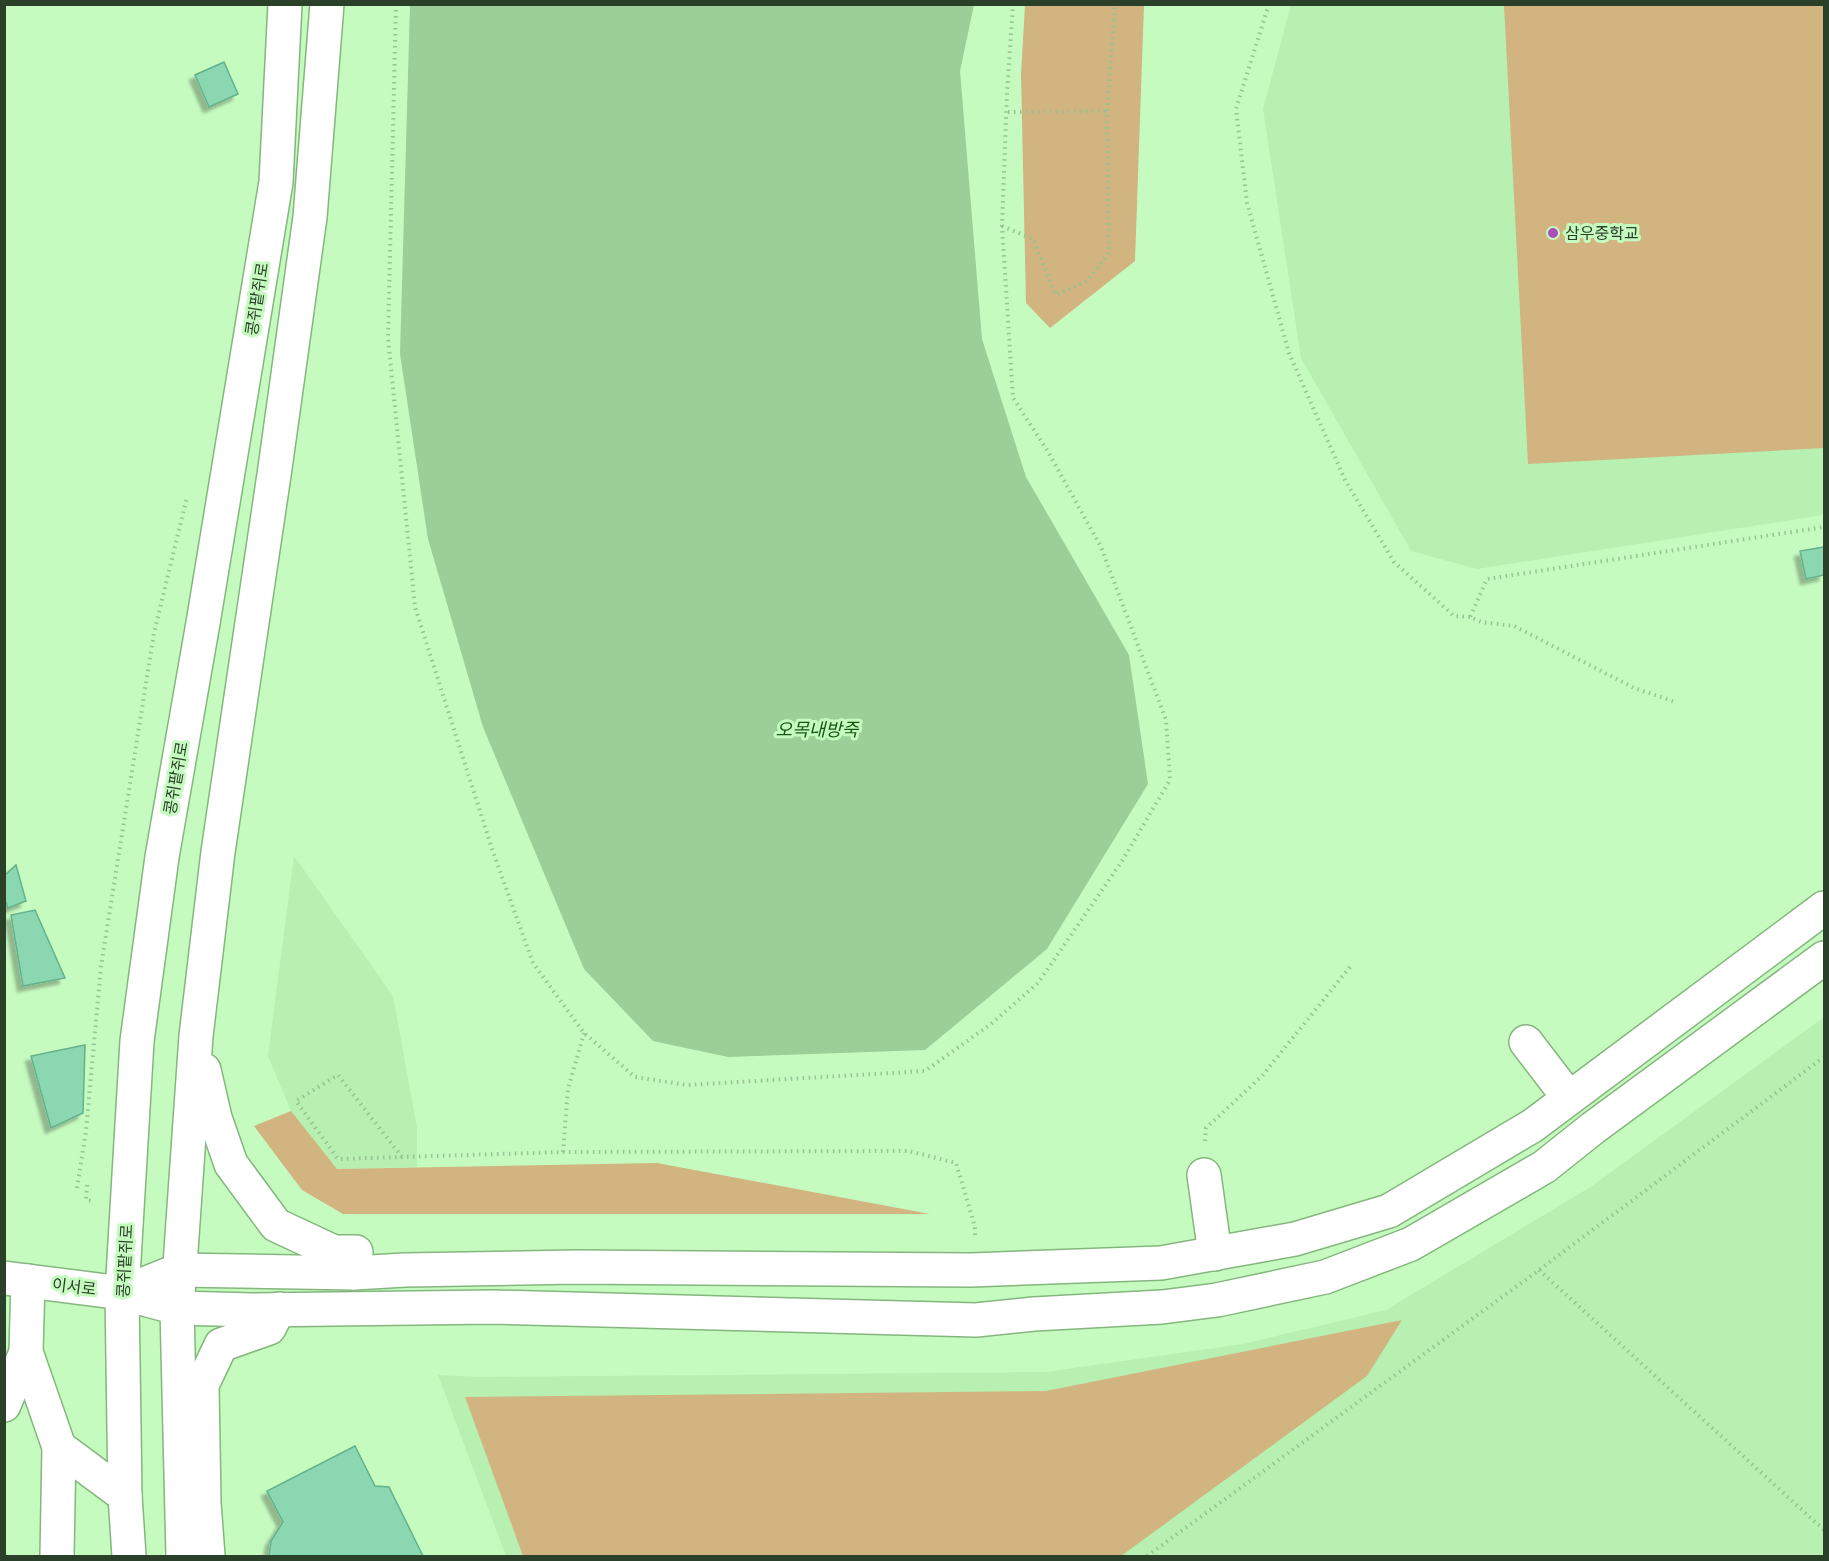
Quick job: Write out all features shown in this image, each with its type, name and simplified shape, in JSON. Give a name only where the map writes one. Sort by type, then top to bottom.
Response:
[{"type":"street","name":"콩쥐팥쥐로","points":[[129,1557],[125,1496],[122,1293],[137,1041],[162,857],[276,182],[285,4]]},
{"type":"street","points":[[183,1557],[177,1308],[196,1036],[219,852],[310,217],[327,4]]},
{"type":"street","points":[[122,1293],[178,1270],[354,1273],[576,1267],[975,1270],[1161,1263],[1295,1239],[1389,1211],[1532,1126],[1824,908]]},
{"type":"street","name":"이서로","points":[[16,1280],[122,1293],[177,1308],[252,1310],[494,1307],[976,1320],[1034,1314],[1162,1307],[1217,1300],[1325,1277],[1411,1244],[1544,1167],[1593,1128],[1824,958]]},
{"type":"street","points":[[196,1036],[214,1118],[231,1164],[276,1225],[334,1252],[356,1252],[354,1273]]},
{"type":"street","points":[[1526,1042],[1569,1098]]},
{"type":"street","points":[[1204,1175],[1215,1254]]},
{"type":"street","points":[[893,1270],[893,1319]]},
{"type":"street","points":[[16,1280],[26,1352],[59,1447],[57,1557]]},
{"type":"street","points":[[208,1557],[204,1503],[202,1385],[221,1345],[269,1328],[279,1308]]},
{"type":"street","points":[[4,1405],[26,1352]]},
{"type":"street","points":[[59,1447],[125,1496]]},
{"type":"path","points":[[396,4],[388,338],[415,607],[492,849],[533,963],[584,1033],[635,1077],[687,1085],[924,1071],[991,1024],[1038,983],[1122,861],[1170,780],[1166,720],[1101,547],[1047,450],[1013,398],[1002,226],[1013,4]]},
{"type":"path","points":[[1002,226],[1033,239],[1056,295],[1087,281],[1109,253],[1107,111],[1115,4]]},
{"type":"path","points":[[1269,4],[1236,109],[1247,203],[1289,353],[1345,480],[1394,562],[1454,616],[1514,626],[1635,688],[1673,700]]},
{"type":"path","points":[[1008,112],[1107,111]]},
{"type":"path","points":[[77,1188],[86,1131],[101,966],[154,633],[187,496]]},
{"type":"path","points":[[1470,617],[1487,579],[1824,527]]},
{"type":"path","points":[[1204,1175],[1206,1128],[1262,1076],[1350,967]]},
{"type":"path","points":[[563,1152],[568,1089],[584,1033]]},
{"type":"path","points":[[1147,1557],[1824,1058]]},
{"type":"path","points":[[402,1157],[338,1075],[296,1101],[338,1159],[563,1152],[909,1151],[956,1163],[975,1227],[975,1270]]},
{"type":"path","points":[[1539,1270],[1824,1530]]},
{"type":"shaded area","points":[[1025,5],[1144,5],[1135,261],[1050,328],[1026,303],[1021,74]]},
{"type":"shaded area","name":"삼우중학교","points":[[1291,5],[1824,5],[1824,515],[1477,569],[1411,551],[1301,358],[1263,109]]},
{"type":"shaded area","points":[[1504,5],[1824,5],[1824,448],[1528,464]]},
{"type":"shaded area","points":[[294,856],[393,996],[417,1128],[417,1167],[337,1169],[291,1111],[268,1056]]},
{"type":"shaded area","points":[[1824,1017],[1824,1556],[506,1556],[438,1375],[482,1377],[1045,1372],[1243,1344],[1386,1310],[1592,1186]]},
{"type":"shaded area","points":[[291,1111],[337,1169],[657,1163],[930,1214],[343,1214],[302,1190],[254,1126]]},
{"type":"shaded area","points":[[1402,1320],[1367,1376],[1121,1556],[523,1556],[465,1397],[1046,1391]]},
{"type":"water","name":"오목내방죽","points":[[410,5],[974,5],[960,71],[982,339],[1026,477],[1129,655],[1148,784],[1047,949],[925,1050],[728,1057],[653,1041],[584,969],[483,727],[428,539],[400,354]]},
{"type":"building","points":[[224,62],[238,94],[209,107],[195,75]]},
{"type":"building","points":[[1824,547],[1824,575],[1806,579],[1800,551]]},
{"type":"building","points":[[16,865],[26,901],[8,908],[4,898],[4,876]]},
{"type":"building","points":[[35,910],[65,978],[23,986],[11,915]]},
{"type":"building","points":[[85,1045],[83,1113],[51,1128],[31,1056]]},
{"type":"building","points":[[355,1446],[375,1486],[389,1487],[423,1556],[269,1556],[271,1541],[283,1522],[267,1491]]},
{"type":"place","name":"삼우중학교","points":[[1553,233]]}]
